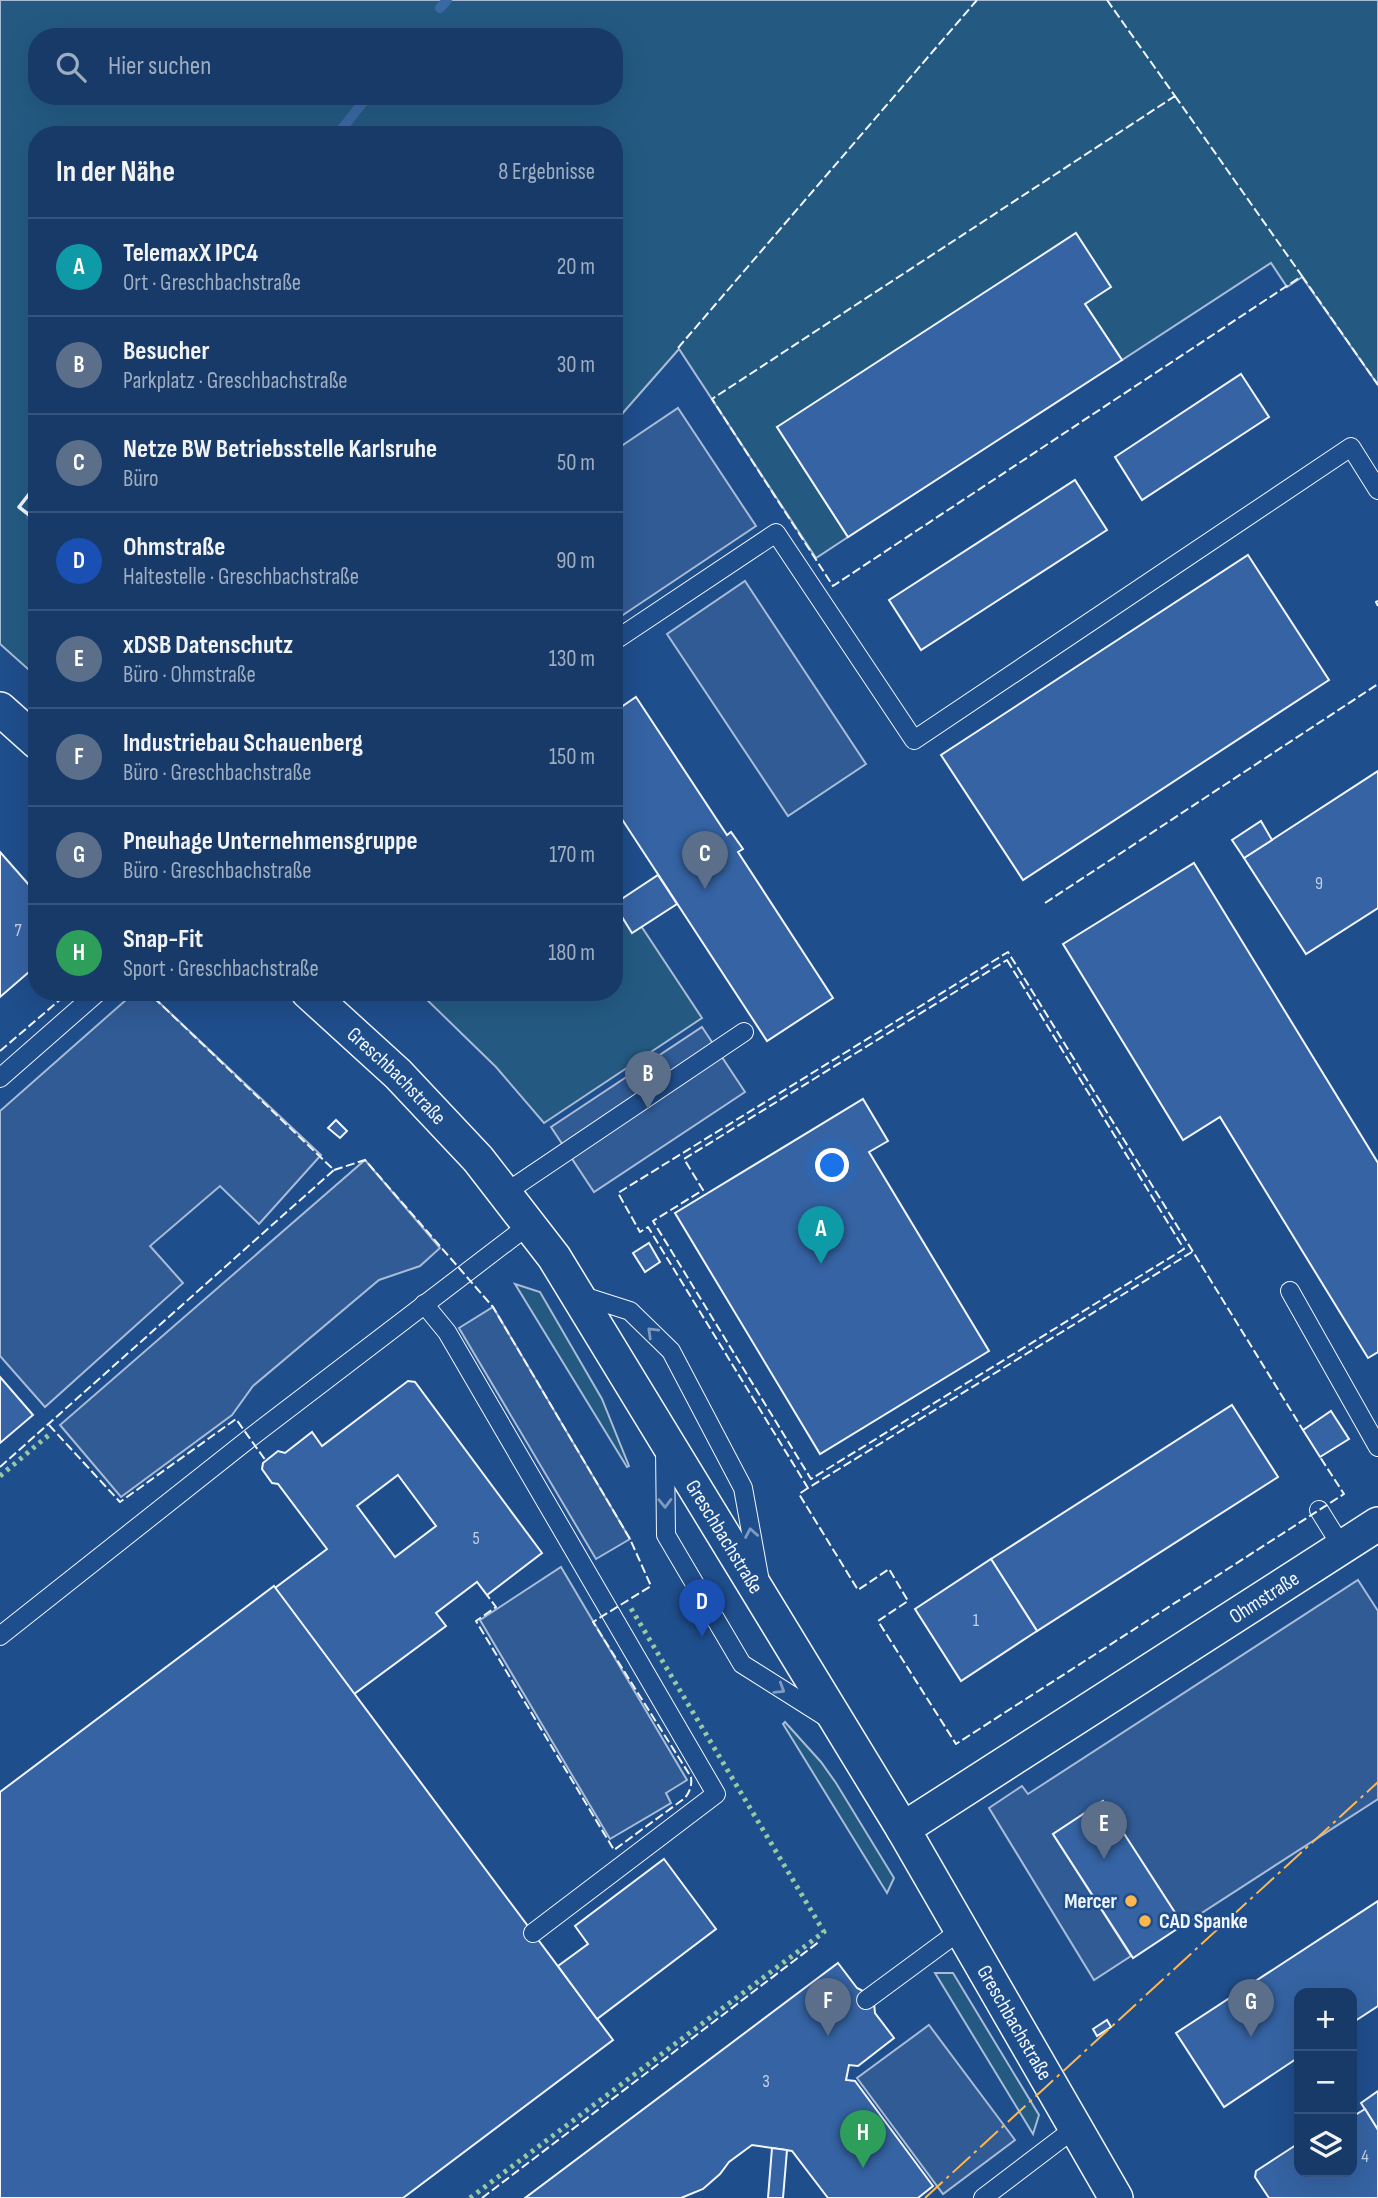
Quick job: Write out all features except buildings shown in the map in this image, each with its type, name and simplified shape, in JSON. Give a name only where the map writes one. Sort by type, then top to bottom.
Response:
[{"type":"street","points":[[0,709],[28,734]]},
{"type":"street","name":"Greschbachstraße","points":[[318,1001],[398,1074],[478,1159],[554,1257],[903,1829],[1116,2198]]},
{"type":"street","name":"Ohmstraße","points":[[903,1829],[1378,1524]]},
{"type":"lane","points":[[623,635],[776,533],[915,740],[1350,447],[1378,490]]},
{"type":"lane","points":[[0,1078],[88,1001]]},
{"type":"lane","points":[[505,1193],[744,1032]]},
{"type":"lane","points":[[0,1636],[250,1438],[530,1224]]},
{"type":"lane","points":[[1290,1291],[1378,1447]]},
{"type":"lane","points":[[576,1293],[630,1311],[671,1351],[743,1488],[763,1600]]},
{"type":"lane","points":[[424,1304],[447,1332],[716,1794],[533,1933]]},
{"type":"lane","points":[[664,1435],[666,1535],[742,1664],[840,1726]]},
{"type":"lane","points":[[1319,1510],[1342,1547]]},
{"type":"lane","points":[[866,2000],[961,1930]]},
{"type":"lane","points":[[982,2198],[1075,2128]]},
{"type":"shaded area","points":[[0,0],[1378,0],[1378,385],[1302,277],[1287,287],[1271,263],[1122,360],[1085,304],[777,427],[848,537],[816,558],[679,349],[623,413],[623,126],[28,126],[28,669],[0,644]]},
{"type":"shaded area","points":[[678,408],[756,526],[623,615],[623,445]]},
{"type":"shaded area","points":[[745,581],[866,764],[788,816],[667,634]]},
{"type":"shaded area","points":[[623,899],[702,1018],[544,1123],[496,1067],[428,1001],[623,1001]]},
{"type":"shaded area","points":[[125,1001],[158,1001],[321,1155],[259,1224],[220,1186],[150,1246],[183,1283],[45,1407],[0,1356],[0,1111]]},
{"type":"shaded area","points":[[702,1027],[745,1092],[594,1192],[551,1127]]},
{"type":"shaded area","points":[[365,1160],[440,1248],[420,1266],[379,1280],[253,1386],[232,1415],[121,1497],[60,1425]]},
{"type":"shaded area","points":[[515,1284],[540,1292],[602,1399],[629,1466],[627,1467]]},
{"type":"shaded area","points":[[493,1307],[630,1539],[596,1559],[459,1328]]},
{"type":"shaded area","points":[[561,1567],[687,1780],[666,1793],[671,1803],[610,1839],[480,1620]]},
{"type":"shaded area","points":[[1358,1580],[1378,1611],[1378,1799],[1183,1925],[1103,1802],[1053,1834],[1131,1956],[1094,1980],[989,1808],[1022,1786],[1028,1794]]},
{"type":"shaded area","points":[[785,1722],[836,1783],[894,1878],[887,1893],[783,1724]]},
{"type":"shaded area","points":[[935,1973],[953,1973],[1039,2115],[1033,2134]]},
{"type":"shaded area","points":[[929,2025],[1015,2140],[943,2194],[857,2078]]},
{"type":"waterway","points":[[440,8],[447,0]]},
{"type":"waterway","points":[[344,126],[361,105]]},
{"type":"hedge","points":[[0,1476],[50,1434]]},
{"type":"hedge","points":[[470,2198],[824,1932],[629,1605]]},
{"type":"fence","points":[[678,348],[977,0]]},
{"type":"fence","points":[[1107,0],[1175,96]]},
{"type":"fence","points":[[1175,96],[1302,276],[833,586],[712,399],[1175,96]]},
{"type":"fence","points":[[1302,276],[1378,385]]},
{"type":"fence","points":[[1378,601],[1378,606]]},
{"type":"fence","points":[[1045,903],[1378,684]]},
{"type":"fence","points":[[1192,1252],[808,1488],[648,1227],[640,1232],[618,1193],[1008,952],[1303,1430]]},
{"type":"fence","points":[[1007,960],[1184,1249],[811,1479],[653,1221],[703,1190],[684,1159],[1007,960]]},
{"type":"fence","points":[[0,1051],[58,1001]]},
{"type":"fence","points":[[0,1467],[334,1170],[157,1001]]},
{"type":"fence","points":[[334,1170],[365,1160],[493,1307],[630,1539],[651,1586],[593,1622],[691,1777],[691,1786],[685,1798],[614,1850],[476,1621],[496,1607],[487,1595]]},
{"type":"fence","points":[[49,1425],[120,1502],[236,1419],[266,1461]]},
{"type":"fence","points":[[808,1488],[799,1494],[858,1590],[889,1569],[908,1601],[878,1621],[956,1744],[1344,1494],[1320,1457]]},
{"type":"fence","points":[[482,2198],[820,1941]]},
{"type":"wall","points":[[28,496],[19,507],[28,514]]},
{"type":"power","points":[[925,2198],[1378,1782]]},
{"type":"place","name":"Netze BW Betriebsstelle Karlsruhe","points":[[705,889]]},
{"type":"place","name":"Besucher","points":[[648,1109]]},
{"type":"place","name":"TelemaxX IPC4","points":[[821,1264]]},
{"type":"place","name":"Ohmstraße","points":[[702,1637]]},
{"type":"place","name":"xDSB Datenschutz","points":[[1104,1859]]},
{"type":"place","name":"Mercer","points":[[1131,1901]]},
{"type":"place","name":"CAD Spanke","points":[[1145,1921]]},
{"type":"place","name":"Industriebau Schauenberg","points":[[828,2036]]},
{"type":"place","name":"Pneuhage Unternehmensgruppe","points":[[1251,2037]]},
{"type":"place","name":"Snap-Fit","points":[[863,2168]]}]
